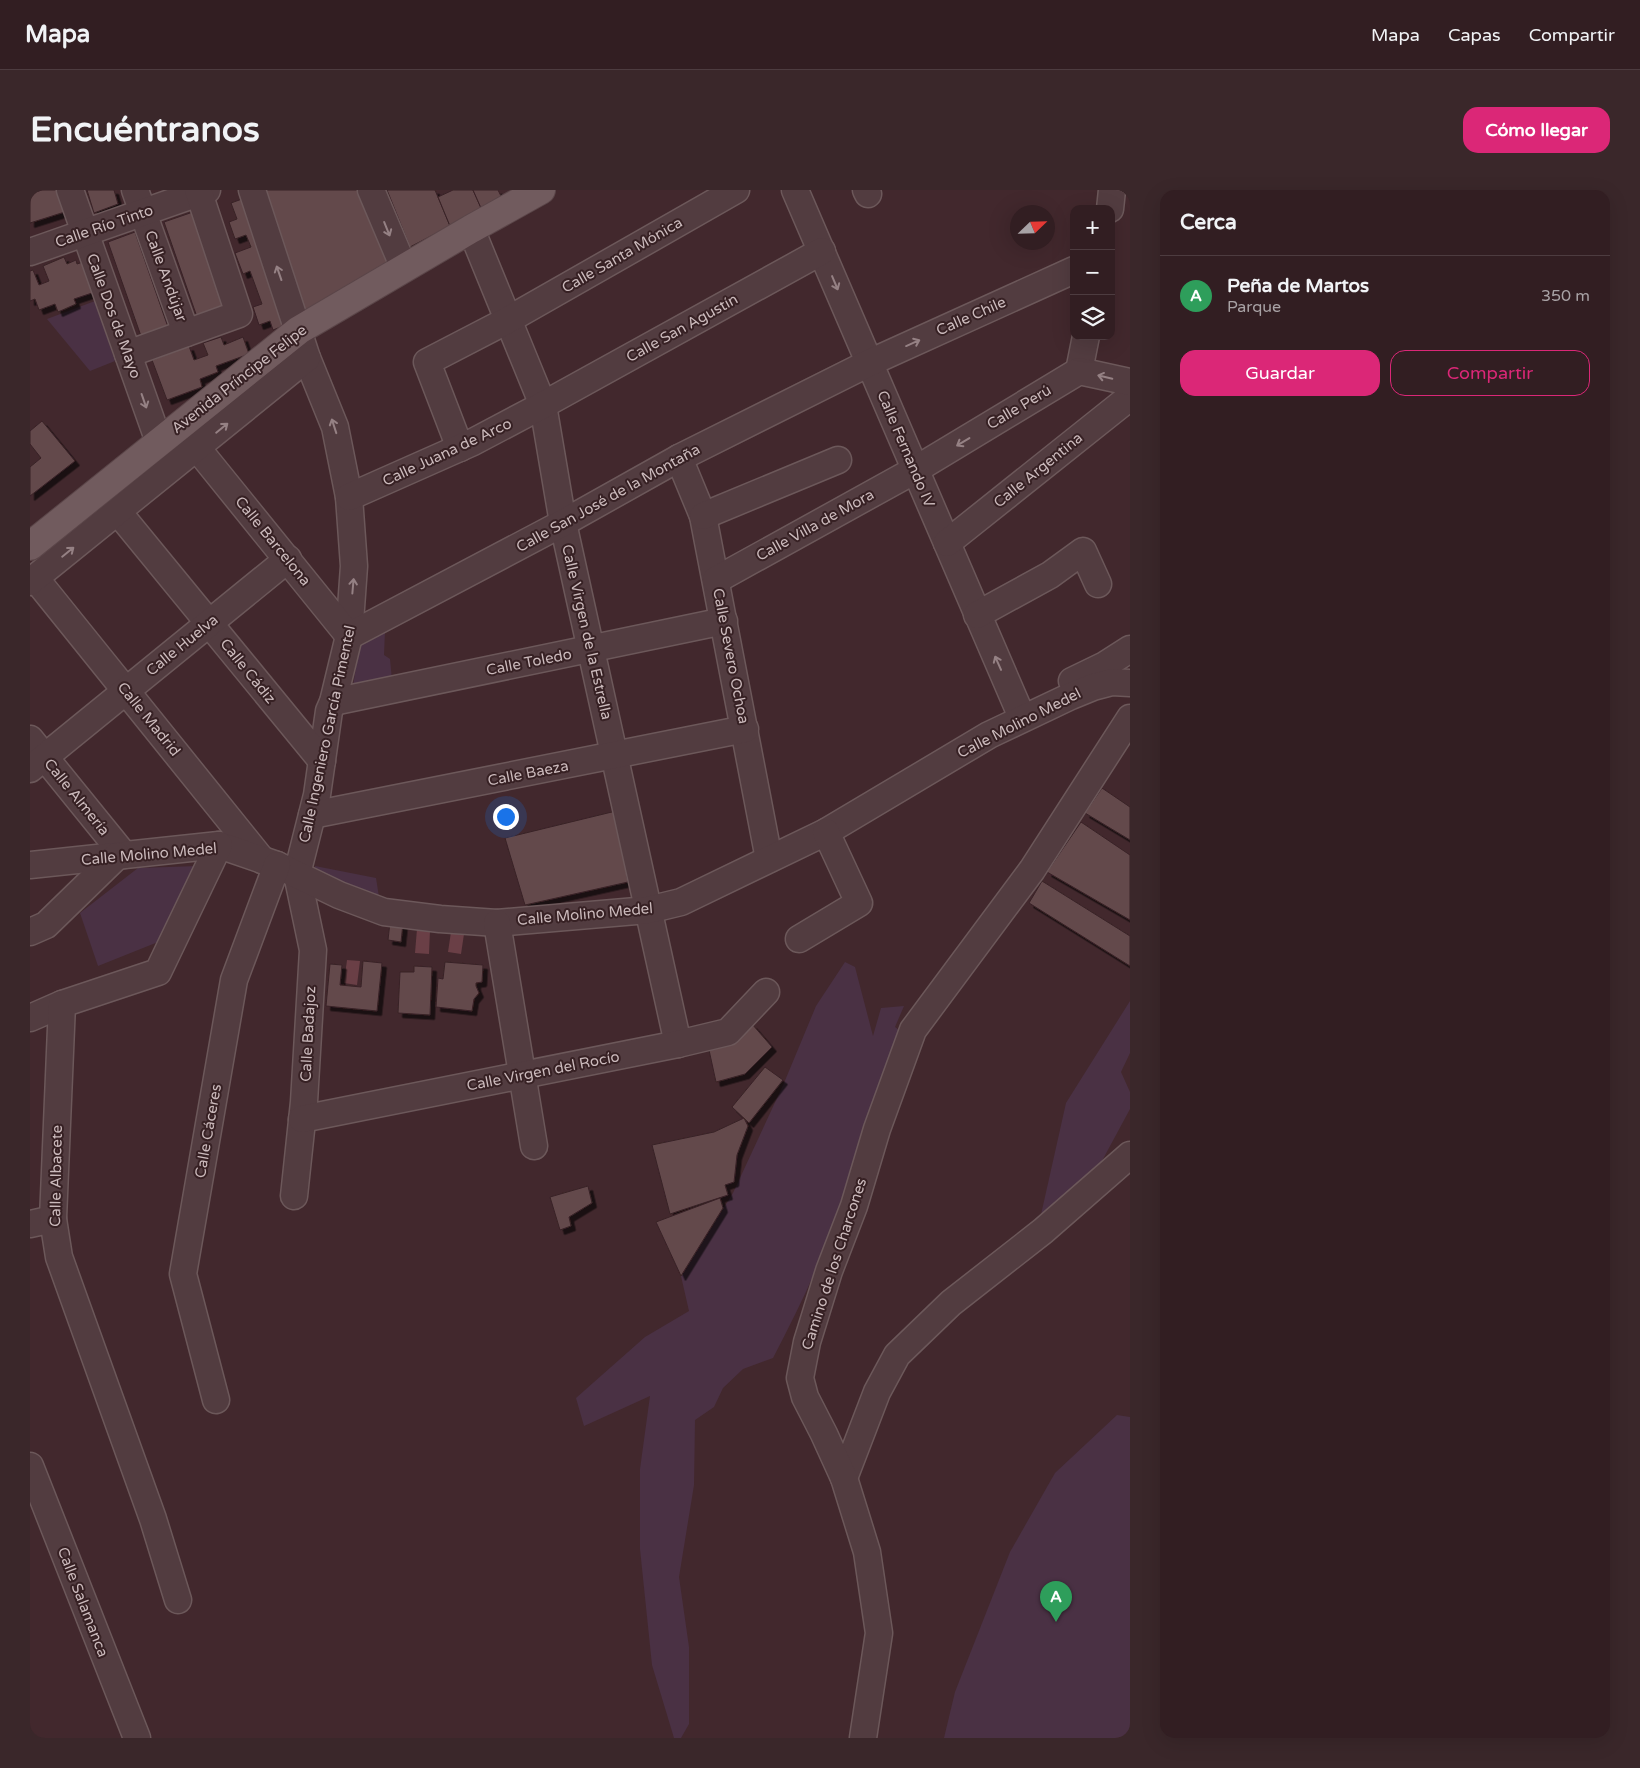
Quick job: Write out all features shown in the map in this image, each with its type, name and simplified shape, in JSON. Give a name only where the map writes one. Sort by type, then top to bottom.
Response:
[{"type":"main road","name":"Avenida Príncipe Felipe","points":[[30,546],[299,330],[541,190]]},
{"type":"street","name":"Calle Dos de Mayo","points":[[70,190],[159,442]]},
{"type":"street","name":"Calle Ingeniero García Pimentel","points":[[252,190],[307,358],[335,427],[349,497],[354,566],[349,636],[333,702],[329,711],[317,795],[312,815],[279,866]]},
{"type":"street","points":[[371,190],[404,268]]},
{"type":"street","name":"Calle Santa Mónica","points":[[460,448],[427,362],[508,320],[736,190]]},
{"type":"street","name":"Calle Fernando IV","points":[[795,190],[1018,708]]},
{"type":"street","points":[[1110,205],[1112,190]]},
{"type":"street","name":"Calle Río Tinto","points":[[30,252],[84,233],[138,201],[201,191]]},
{"type":"street","points":[[128,354],[239,314],[201,191]]},
{"type":"street","name":"Calle Andújar","points":[[138,201],[186,333]]},
{"type":"street","name":"Calle Virgen de la Estrella","points":[[471,229],[543,405],[563,523],[678,1044]]},
{"type":"street","name":"Calle San Agustín","points":[[543,405],[822,251]]},
{"type":"street","name":"Calle Chile","points":[[869,363],[1070,272]]},
{"type":"street","points":[[1085,340],[1079,371],[1130,382]]},
{"type":"street","name":"Avenida Príncipe Felipe","points":[[33,580],[307,358]]},
{"type":"street","name":"Calle San José de la Montaña","points":[[349,636],[563,523],[679,458],[869,363]]},
{"type":"street","name":"Calle Perú","points":[[915,470],[1079,371]]},
{"type":"street","name":"Calle Argentina","points":[[947,543],[1130,397]]},
{"type":"street","name":"Calle Juana de Arco","points":[[349,497],[460,448],[543,405]]},
{"type":"street","name":"Calle Barcelona","points":[[197,448],[349,636]]},
{"type":"street","name":"Calle Severo Ochoa","points":[[679,458],[703,516],[769,859]]},
{"type":"street","points":[[703,516],[838,460]]},
{"type":"street","name":"Calle Villa de Mora","points":[[716,580],[915,470]]},
{"type":"street","name":"Calle Cádiz","points":[[118,512],[322,761]]},
{"type":"street","points":[[977,615],[1050,575],[1079,542],[1098,584]]},
{"type":"street","name":"Calle Huelva","points":[[35,755],[126,691],[288,559]]},
{"type":"street","name":"Calle Madrid","points":[[33,580],[126,691],[279,866]]},
{"type":"street","name":"Calle Toledo","points":[[333,702],[724,621]]},
{"type":"street","points":[[989,735],[990,726],[1008,713],[1104,665],[1130,649]]},
{"type":"street","name":"Calle Molino Medel","points":[[30,865],[219,845],[279,866],[339,895],[384,912],[440,919],[497,922],[648,910],[681,902],[826,832],[989,735],[1093,687],[1112,682],[1130,683]]},
{"type":"street","name":"Camino de los Charcones","points":[[864,1738],[879,1633],[867,1552],[844,1478],[824,1434],[804,1398],[800,1378],[806,1342],[829,1271],[854,1206],[878,1129],[914,1030],[1032,870],[1130,718]]},
{"type":"street","name":"Calle Baeza","points":[[312,815],[745,729]]},
{"type":"street","name":"Calle Almería","points":[[35,755],[121,856]]},
{"type":"street","points":[[799,939],[859,903],[826,832]]},
{"type":"street","points":[[30,1018],[62,1004],[158,972],[219,845]]},
{"type":"street","points":[[30,932],[46,926],[121,856]]},
{"type":"street","name":"Calle Badajoz","points":[[279,866],[313,950],[302,1119],[294,1196]]},
{"type":"street","name":"Calle Cáceres","points":[[216,1400],[183,1274],[234,980],[279,866]]},
{"type":"street","points":[[497,922],[534,1146]]},
{"type":"street","name":"Calle Virgen del Rocío","points":[[302,1119],[678,1044],[728,1032],[766,992]]},
{"type":"street","name":"Calle Albacete","points":[[62,1004],[41,1221],[59,1257],[150,1510],[178,1600]]},
{"type":"street","points":[[844,1478],[877,1392],[897,1356],[951,1303],[1043,1231],[1130,1155]]},
{"type":"street","name":"Calle Salamanca","points":[[30,1466],[137,1738]]},
{"type":"shaded area","points":[[95,301],[115,361],[90,371],[47,319]]},
{"type":"shaded area","points":[[385,631],[384,655],[390,659],[392,680],[353,686],[360,642]]},
{"type":"shaded area","points":[[198,866],[158,942],[98,966],[80,913],[138,868]]},
{"type":"shaded area","points":[[315,866],[376,878],[379,897],[316,875]]},
{"type":"shaded area","points":[[417,929],[430,930],[429,954],[415,953]]},
{"type":"shaded area","points":[[451,932],[464,934],[461,954],[448,952]]},
{"type":"shaded area","points":[[347,960],[360,961],[357,985],[344,983]]},
{"type":"shaded area","points":[[845,962],[855,967],[873,1036],[881,1008],[904,1006],[895,1027],[903,1033],[823,1252],[806,1292],[773,1358],[743,1369],[723,1388],[714,1407],[695,1420],[694,1485],[679,1577],[689,1647],[689,1724],[681,1738],[674,1738],[652,1665],[640,1549],[640,1469],[650,1396],[584,1426],[576,1398],[645,1337],[689,1311],[681,1276],[733,1193],[784,1083],[816,1006]]},
{"type":"shaded area","points":[[1130,1001],[1130,1053],[1121,1072],[1130,1092],[1130,1109],[1096,1172],[1038,1228],[1066,1103]]},
{"type":"shaded area","points":[[1117,1415],[1130,1417],[1130,1738],[944,1738],[955,1692],[1010,1552],[1055,1473]]},
{"type":"building","points":[[42,190],[64,190],[71,210],[30,223],[30,194]]},
{"type":"building","points":[[87,190],[114,190],[118,204],[94,213]]},
{"type":"building","points":[[263,190],[362,190],[389,261],[302,315]]},
{"type":"building","points":[[387,190],[435,190],[450,226],[410,247]]},
{"type":"building","points":[[453,190],[473,190],[481,208],[450,226],[438,197]]},
{"type":"building","points":[[473,190],[498,190],[501,196],[481,208]]},
{"type":"building","points":[[242,199],[288,324],[273,330],[270,321],[259,325],[253,307],[262,304],[250,271],[243,274],[235,253],[251,247],[246,235],[235,239],[229,222],[237,219],[231,203]]},
{"type":"building","points":[[193,212],[226,308],[197,317],[164,222]]},
{"type":"building","points":[[135,232],[169,330],[142,339],[108,242]]},
{"type":"building","points":[[64,257],[67,264],[76,260],[77,264],[83,262],[95,292],[74,299],[76,304],[58,312],[55,304],[39,310],[35,299],[30,301],[30,271],[33,270],[39,285],[49,281],[43,266]]},
{"type":"building","points":[[221,337],[224,345],[243,337],[249,354],[216,366],[218,372],[200,379],[202,387],[167,400],[152,360],[189,346],[194,360],[208,355],[203,343]]},
{"type":"building","points":[[42,421],[75,461],[30,496],[30,467],[41,458],[30,444],[30,431]]},
{"type":"building","points":[[1102,788],[1130,807],[1130,840],[1085,813]]},
{"type":"building","points":[[616,811],[628,882],[525,905],[505,838]]},
{"type":"building","points":[[1081,822],[1130,855],[1130,920],[1047,872]]},
{"type":"building","points":[[1042,881],[1130,936],[1130,966],[1029,903]]},
{"type":"building","points":[[390,922],[403,923],[401,942],[388,940]]},
{"type":"building","points":[[363,961],[382,963],[377,1011],[326,1006],[330,964],[342,965],[340,985],[361,987]]},
{"type":"building","points":[[445,962],[483,965],[482,982],[476,983],[479,993],[474,999],[472,1011],[436,1007],[438,978],[443,979]]},
{"type":"building","points":[[414,966],[432,967],[430,1015],[398,1013],[400,972],[414,972]]},
{"type":"building","points":[[752,1024],[772,1047],[745,1074],[716,1082],[709,1050]]},
{"type":"building","points":[[765,1067],[783,1080],[749,1123],[732,1107]]},
{"type":"building","points":[[744,1118],[748,1126],[737,1155],[734,1182],[725,1185],[728,1195],[670,1214],[652,1145],[714,1132]]},
{"type":"building","points":[[588,1186],[592,1203],[569,1217],[571,1226],[560,1230],[550,1197]]},
{"type":"building","points":[[720,1198],[723,1208],[681,1276],[656,1222]]},
{"type":"place","name":"Peña de Martos","points":[[1056,1622]]}]
